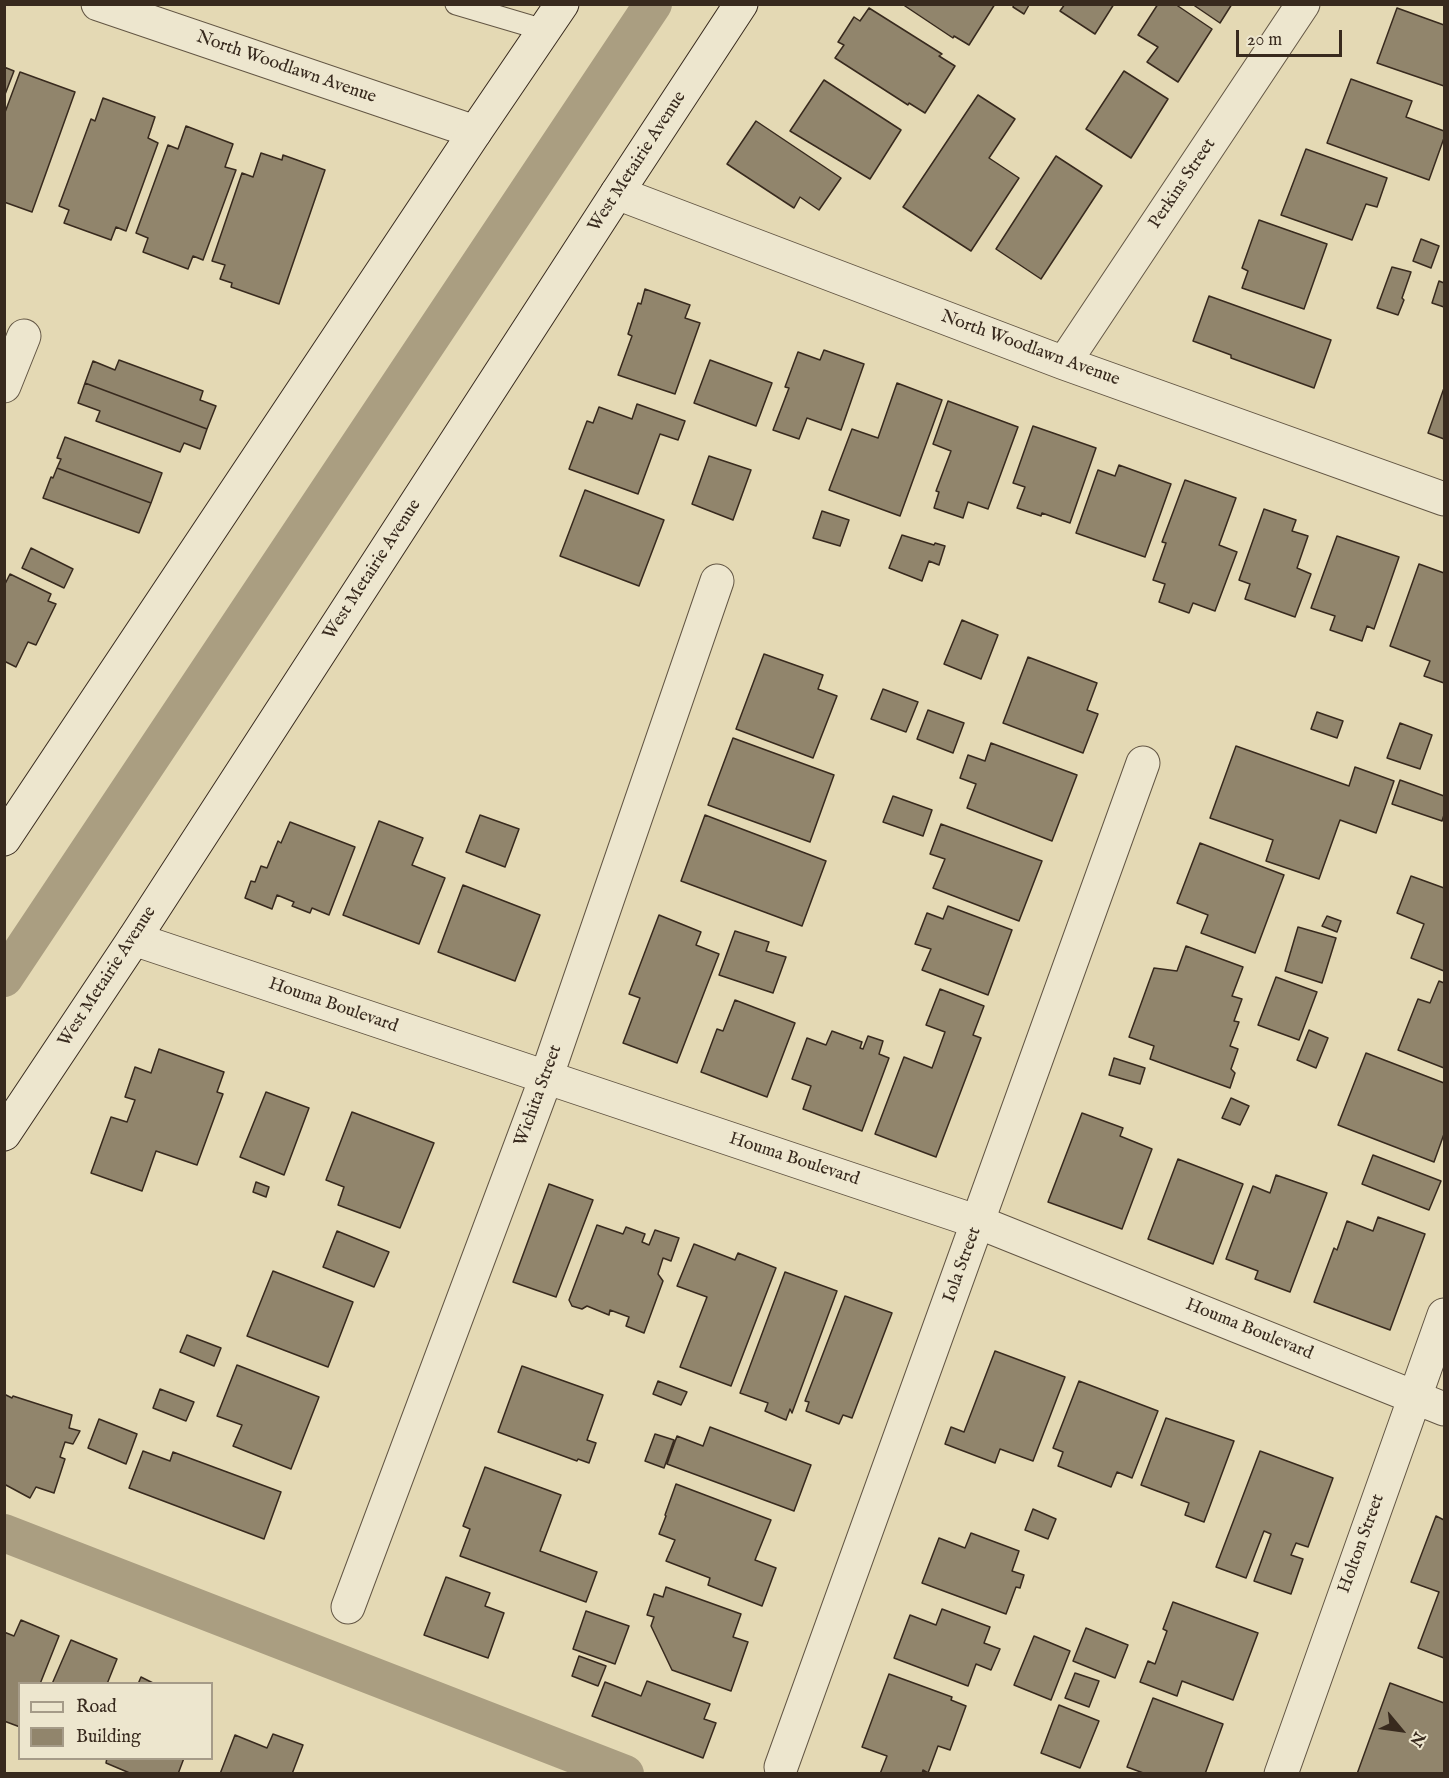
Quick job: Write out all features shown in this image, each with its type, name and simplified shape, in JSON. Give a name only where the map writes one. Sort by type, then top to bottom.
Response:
[{"type":"street","name":"North Woodlawn Avenue","points":[[98,4],[475,132]]},
{"type":"street","name":"West Metairie Avenue","points":[[4,1134],[134,939],[741,4]]},
{"type":"street","name":"Perkins Street","points":[[1064,363],[1303,4]]},
{"type":"street","points":[[4,839],[553,17]]},
{"type":"street","name":"North Woodlawn Avenue","points":[[617,193],[1064,363],[1444,499]]},
{"type":"street","points":[[4,386],[24,336]]},
{"type":"street","name":"Wichita Street","points":[[348,1607],[546,1078],[717,581]]},
{"type":"street","name":"Iola Street","points":[[781,1767],[1143,764]]},
{"type":"street","name":"Houma Boulevard","points":[[134,939],[978,1222],[1444,1409]]},
{"type":"street","points":[[4,1107],[28,1086],[58,1053]]},
{"type":"street","name":"Holton Street","points":[[1281,1773],[1444,1315]]},
{"type":"lane","points":[[456,4],[553,17]]},
{"type":"building","points":[[902,4],[995,4],[969,45],[954,36],[953,38]]},
{"type":"building","points":[[1014,4],[1029,5],[1024,14],[1013,7]]},
{"type":"building","points":[[1065,4],[1114,4],[1095,34],[1060,11]]},
{"type":"building","points":[[1158,4],[1175,4],[1212,29],[1178,82],[1147,62],[1158,47],[1138,35]]},
{"type":"building","points":[[1192,4],[1232,4],[1220,23]]},
{"type":"building","points":[[869,8],[942,54],[939,56],[955,66],[925,113],[909,103],[908,105],[835,58],[844,45],[838,42],[854,17],[860,21]]},
{"type":"building","points":[[1397,8],[1444,25],[1444,86],[1377,63]]},
{"type":"building","points":[[4,67],[14,71],[4,97]]},
{"type":"building","points":[[1124,71],[1168,99],[1131,158],[1086,129]]},
{"type":"building","points":[[20,72],[75,92],[32,212],[4,202],[4,115]]},
{"type":"building","points":[[1351,79],[1412,101],[1406,117],[1444,131],[1444,138],[1429,180],[1327,143]]},
{"type":"building","points":[[824,80],[901,130],[870,179],[790,131]]},
{"type":"building","points":[[978,95],[1015,119],[989,158],[1019,178],[971,251],[903,207]]},
{"type":"building","points":[[103,98],[155,117],[148,138],[158,143],[126,231],[116,227],[111,240],[64,223],[69,210],[59,206],[91,119],[95,121]]},
{"type":"building","points":[[756,121],[841,178],[819,210],[800,197],[794,208],[727,164]]},
{"type":"building","points":[[186,126],[233,144],[225,167],[236,170],[203,260],[193,256],[188,269],[143,252],[148,238],[136,233],[168,145],[178,149]]},
{"type":"building","points":[[1306,149],[1387,178],[1377,207],[1366,204],[1352,240],[1281,215]]},
{"type":"building","points":[[261,153],[282,160],[283,155],[325,170],[279,304],[231,287],[232,283],[220,279],[225,265],[212,261],[242,173],[253,177]]},
{"type":"building","points":[[1056,156],[1102,186],[1041,279],[996,249]]},
{"type":"building","points":[[1259,220],[1327,244],[1304,309],[1242,288],[1248,271],[1242,268]]},
{"type":"building","points":[[1421,239],[1439,246],[1431,268],[1413,261]]},
{"type":"building","points":[[1392,267],[1411,272],[1398,315],[1377,308]]},
{"type":"building","points":[[1439,281],[1444,283],[1444,307],[1432,303]]},
{"type":"building","points":[[645,289],[690,305],[685,318],[700,323],[675,394],[618,375],[632,336],[628,334]]},
{"type":"building","points":[[1209,296],[1331,340],[1314,388],[1231,358],[1231,355],[1193,341]]},
{"type":"building","points":[[824,350],[864,364],[841,430],[807,418],[799,439],[773,430],[789,388],[785,387],[798,352],[820,360]]},
{"type":"building","points":[[119,360],[203,391],[200,400],[216,406],[207,429],[85,383],[93,361],[115,370]]},
{"type":"building","points":[[710,360],[772,383],[756,426],[694,403]]},
{"type":"building","points":[[85,383],[207,429],[200,449],[184,443],[180,452],[96,421],[100,411],[78,403]]},
{"type":"building","points":[[897,383],[942,400],[900,516],[829,490],[852,429],[878,438]]},
{"type":"building","points":[[1444,388],[1444,439],[1428,433]]},
{"type":"building","points":[[948,401],[1018,427],[988,509],[968,502],[963,518],[934,508],[939,492],[936,491],[951,451],[933,444]]},
{"type":"building","points":[[637,404],[685,421],[678,440],[660,434],[638,494],[569,469],[587,421],[593,423],[599,407],[632,419]]},
{"type":"building","points":[[1033,426],[1096,448],[1070,523],[1042,513],[1041,516],[1017,508],[1025,487],[1013,483]]},
{"type":"building","points":[[65,437],[162,473],[151,503],[57,468],[61,459],[57,458]]},
{"type":"building","points":[[709,456],[751,470],[733,520],[692,504]]},
{"type":"building","points":[[1119,465],[1171,484],[1145,557],[1076,533],[1098,470],[1115,476]]},
{"type":"building","points":[[57,468],[151,503],[139,533],[43,498]]},
{"type":"building","points":[[1185,480],[1236,498],[1219,545],[1237,552],[1215,611],[1193,603],[1189,613],[1159,602],[1165,584],[1153,580],[1166,543],[1162,542]]},
{"type":"building","points":[[585,490],[664,520],[639,586],[560,556]]},
{"type":"building","points":[[1264,509],[1296,520],[1292,531],[1308,536],[1297,568],[1311,574],[1295,617],[1245,599],[1250,584],[1239,580]]},
{"type":"building","points":[[822,511],[849,520],[840,546],[813,538]]},
{"type":"building","points":[[902,535],[945,546],[939,565],[929,561],[922,581],[889,568]]},
{"type":"building","points":[[1337,536],[1399,557],[1374,629],[1367,626],[1362,641],[1330,630],[1335,616],[1311,608]]},
{"type":"building","points":[[31,548],[73,569],[64,588],[22,568]]},
{"type":"building","points":[[1419,564],[1444,573],[1444,683],[1424,676],[1430,661],[1390,646]]},
{"type":"building","points":[[10,574],[51,594],[48,601],[56,604],[36,645],[28,642],[16,667],[4,661],[4,586]]},
{"type":"building","points":[[962,620],[998,635],[981,679],[944,664]]},
{"type":"building","points":[[764,654],[823,675],[818,689],[837,696],[813,758],[736,729]]},
{"type":"building","points":[[1028,657],[1097,683],[1087,710],[1098,714],[1083,753],[1003,723]]},
{"type":"building","points":[[883,689],[918,702],[906,732],[871,719]]},
{"type":"building","points":[[928,710],[964,723],[953,753],[917,739]]},
{"type":"building","points":[[1317,712],[1343,721],[1337,738],[1311,729]]},
{"type":"building","points":[[1400,723],[1432,735],[1420,769],[1387,758]]},
{"type":"building","points":[[733,738],[834,775],[810,842],[708,805]]},
{"type":"building","points":[[991,743],[1077,775],[1052,841],[967,808],[976,784],[960,778],[968,755],[985,761]]},
{"type":"building","points":[[1236,746],[1349,786],[1355,767],[1394,781],[1376,833],[1340,820],[1319,879],[1266,861],[1273,840],[1210,818]]},
{"type":"building","points":[[1400,780],[1444,796],[1442,821],[1392,804]]},
{"type":"building","points":[[893,796],[932,810],[923,836],[883,822]]},
{"type":"building","points":[[480,815],[519,829],[505,867],[466,852]]},
{"type":"building","points":[[705,815],[826,861],[802,926],[681,881]]},
{"type":"building","points":[[379,821],[423,838],[412,865],[445,878],[419,944],[343,915]]},
{"type":"building","points":[[290,822],[355,847],[329,915],[312,908],[310,913],[292,906],[294,902],[277,895],[272,909],[245,898],[251,881],[255,882],[261,866],[267,868],[278,841],[281,843]]},
{"type":"building","points":[[941,824],[1042,861],[1019,921],[933,888],[945,859],[930,854]]},
{"type":"building","points":[[1200,843],[1284,875],[1255,953],[1201,933],[1208,915],[1177,903]]},
{"type":"building","points":[[1411,876],[1444,888],[1444,971],[1411,958],[1424,924],[1397,913]]},
{"type":"building","points":[[463,885],[540,915],[515,981],[438,952]]},
{"type":"building","points":[[948,906],[1012,930],[988,995],[922,970],[931,949],[915,944],[927,913],[943,919]]},
{"type":"building","points":[[659,915],[701,932],[696,945],[719,954],[677,1063],[623,1043],[640,998],[629,994]]},
{"type":"building","points":[[1327,916],[1341,921],[1337,932],[1322,926]]},
{"type":"building","points":[[1298,927],[1336,938],[1322,983],[1285,971]]},
{"type":"building","points":[[735,931],[769,942],[766,951],[786,957],[773,993],[719,975]]},
{"type":"building","points":[[1186,946],[1243,967],[1232,996],[1242,999],[1234,1021],[1239,1022],[1230,1046],[1238,1049],[1231,1069],[1235,1073],[1230,1088],[1150,1059],[1154,1046],[1129,1037],[1154,968],[1177,971]]},
{"type":"building","points":[[1276,977],[1317,992],[1299,1040],[1258,1025]]},
{"type":"building","points":[[1439,981],[1444,983],[1444,1068],[1398,1050],[1418,999],[1430,1003]]},
{"type":"building","points":[[940,989],[984,1006],[973,1035],[981,1038],[936,1157],[875,1134],[904,1057],[932,1068],[945,1032],[926,1025]]},
{"type":"building","points":[[735,1000],[795,1023],[767,1097],[701,1072],[717,1029],[723,1031]]},
{"type":"building","points":[[1309,1030],[1328,1038],[1316,1068],[1297,1060]]},
{"type":"building","points":[[832,1031],[862,1042],[860,1048],[863,1049],[868,1036],[883,1041],[879,1054],[889,1058],[862,1131],[803,1109],[811,1086],[792,1079],[807,1038],[826,1045]]},
{"type":"building","points":[[159,1049],[224,1072],[217,1092],[223,1094],[197,1165],[156,1151],[142,1191],[91,1173],[111,1117],[127,1122],[135,1100],[125,1097],[135,1067],[151,1073]]},
{"type":"building","points":[[1366,1053],[1444,1083],[1444,1134],[1434,1162],[1338,1125]]},
{"type":"building","points":[[1114,1058],[1145,1068],[1140,1084],[1109,1075]]},
{"type":"building","points":[[266,1092],[309,1108],[284,1175],[240,1157]]},
{"type":"building","points":[[1231,1098],[1249,1106],[1240,1125],[1222,1118]]},
{"type":"building","points":[[352,1112],[434,1143],[400,1228],[338,1205],[344,1187],[326,1180]]},
{"type":"building","points":[[1082,1113],[1123,1128],[1120,1136],[1152,1149],[1122,1229],[1048,1202]]},
{"type":"building","points":[[1373,1155],[1441,1181],[1429,1210],[1362,1184]]},
{"type":"building","points":[[1178,1159],[1243,1184],[1213,1264],[1148,1239]]},
{"type":"building","points":[[1276,1175],[1327,1193],[1290,1292],[1255,1279],[1258,1271],[1226,1259],[1253,1186],[1270,1193]]},
{"type":"building","points":[[256,1182],[269,1187],[266,1197],[253,1192]]},
{"type":"building","points":[[549,1184],[593,1200],[556,1297],[513,1282]]},
{"type":"building","points":[[1378,1217],[1425,1234],[1390,1330],[1314,1302],[1334,1248],[1337,1250],[1347,1221],[1373,1231]]},
{"type":"building","points":[[597,1225],[623,1234],[626,1227],[645,1234],[642,1242],[649,1245],[655,1230],[679,1238],[671,1261],[663,1258],[658,1274],[663,1281],[644,1333],[626,1326],[629,1317],[610,1310],[609,1315],[587,1306],[582,1309],[572,1306],[569,1300]]},
{"type":"building","points":[[337,1231],[389,1252],[374,1287],[323,1267]]},
{"type":"building","points":[[694,1244],[735,1260],[738,1253],[776,1268],[731,1386],[680,1367],[707,1297],[677,1286]]},
{"type":"building","points":[[273,1271],[353,1302],[328,1367],[247,1336]]},
{"type":"building","points":[[785,1272],[837,1291],[792,1413],[790,1409],[786,1420],[765,1411],[768,1403],[740,1393]]},
{"type":"building","points":[[845,1296],[892,1313],[852,1418],[843,1415],[839,1424],[806,1411],[809,1402],[805,1401]]},
{"type":"building","points":[[187,1335],[221,1348],[214,1366],[180,1352]]},
{"type":"building","points":[[995,1351],[1065,1377],[1033,1461],[1000,1449],[995,1463],[945,1444],[951,1427],[964,1432]]},
{"type":"building","points":[[237,1365],[319,1397],[291,1469],[233,1446],[242,1425],[217,1416]]},
{"type":"building","points":[[522,1366],[603,1395],[587,1440],[596,1443],[589,1463],[578,1459],[577,1461],[498,1432]]},
{"type":"building","points":[[658,1381],[687,1392],[681,1405],[653,1394]]},
{"type":"building","points":[[1079,1381],[1158,1411],[1132,1478],[1117,1472],[1111,1487],[1058,1466],[1063,1452],[1053,1448]]},
{"type":"building","points":[[160,1389],[194,1402],[186,1421],[153,1408]]},
{"type":"building","points":[[4,1394],[72,1415],[69,1428],[80,1431],[73,1444],[65,1442],[60,1457],[65,1459],[54,1493],[36,1487],[30,1498],[4,1484]]},
{"type":"building","points":[[1166,1418],[1234,1441],[1204,1522],[1185,1515],[1189,1503],[1141,1485]]},
{"type":"building","points":[[99,1419],[137,1434],[126,1464],[88,1448]]},
{"type":"building","points":[[710,1427],[811,1465],[794,1511],[667,1464],[677,1436],[703,1446]]},
{"type":"building","points":[[655,1434],[674,1440],[664,1468],[645,1461]]},
{"type":"building","points":[[143,1451],[170,1461],[173,1452],[281,1492],[264,1539],[129,1488]]},
{"type":"building","points":[[1260,1451],[1333,1478],[1308,1547],[1296,1543],[1291,1555],[1303,1559],[1291,1594],[1254,1581],[1271,1534],[1264,1531],[1246,1578],[1216,1567]]},
{"type":"building","points":[[485,1467],[561,1495],[540,1551],[597,1572],[586,1602],[460,1556],[470,1529],[463,1526]]},
{"type":"building","points":[[676,1484],[771,1520],[755,1560],[776,1568],[762,1606],[708,1585],[710,1578],[666,1561],[675,1540],[659,1534]]},
{"type":"building","points":[[1033,1509],[1056,1519],[1048,1539],[1025,1530]]},
{"type":"building","points":[[1436,1516],[1444,1520],[1444,1658],[1418,1648],[1439,1592],[1411,1582]]},
{"type":"building","points":[[971,1533],[1019,1551],[1012,1571],[1024,1575],[1020,1588],[1016,1587],[1006,1614],[922,1583],[939,1538],[965,1548]]},
{"type":"building","points":[[446,1577],[490,1593],[485,1606],[504,1613],[488,1658],[424,1635]]},
{"type":"building","points":[[666,1587],[741,1614],[733,1637],[748,1642],[731,1691],[672,1670],[651,1626],[654,1617],[647,1615],[654,1594],[663,1597]]},
{"type":"building","points":[[1173,1602],[1258,1633],[1233,1700],[1182,1681],[1177,1696],[1140,1682],[1148,1661],[1155,1664],[1167,1631],[1163,1629]]},
{"type":"building","points":[[942,1609],[990,1627],[984,1643],[1000,1649],[991,1670],[976,1664],[968,1686],[894,1658],[910,1615],[936,1625]]},
{"type":"building","points":[[586,1611],[629,1626],[615,1664],[573,1649]]},
{"type":"building","points":[[21,1620],[59,1636],[41,1682],[18,1682],[18,1726],[4,1721],[4,1632],[14,1636]]},
{"type":"building","points":[[1086,1628],[1128,1645],[1115,1678],[1073,1661]]},
{"type":"building","points":[[1034,1636],[1070,1651],[1051,1700],[1014,1685]]},
{"type":"building","points":[[71,1640],[117,1659],[108,1682],[53,1682]]},
{"type":"building","points":[[579,1656],[606,1666],[598,1686],[572,1676]]},
{"type":"building","points":[[1075,1673],[1099,1681],[1089,1707],[1065,1698]]},
{"type":"building","points":[[889,1674],[952,1697],[951,1700],[966,1706],[950,1750],[938,1746],[928,1773],[923,1770],[922,1774],[880,1774],[887,1756],[862,1747]]},
{"type":"building","points":[[141,1677],[151,1682],[139,1682]]},
{"type":"building","points":[[647,1681],[710,1704],[704,1719],[716,1723],[703,1758],[592,1716],[605,1682],[641,1696]]},
{"type":"building","points":[[1390,1683],[1444,1703],[1444,1774],[1357,1774]]},
{"type":"building","points":[[1153,1698],[1223,1724],[1205,1774],[1146,1774],[1127,1767]]},
{"type":"building","points":[[1059,1705],[1099,1721],[1080,1768],[1041,1753]]},
{"type":"building","points":[[273,1734],[303,1745],[292,1774],[220,1774],[235,1735],[267,1748]]},
{"type":"building","points":[[107,1760],[183,1760],[178,1774],[132,1774],[106,1763]]},
{"type":"waterway","points":[[4,978],[653,4]]},
{"type":"waterway","points":[[4,1533],[625,1774]]}]
